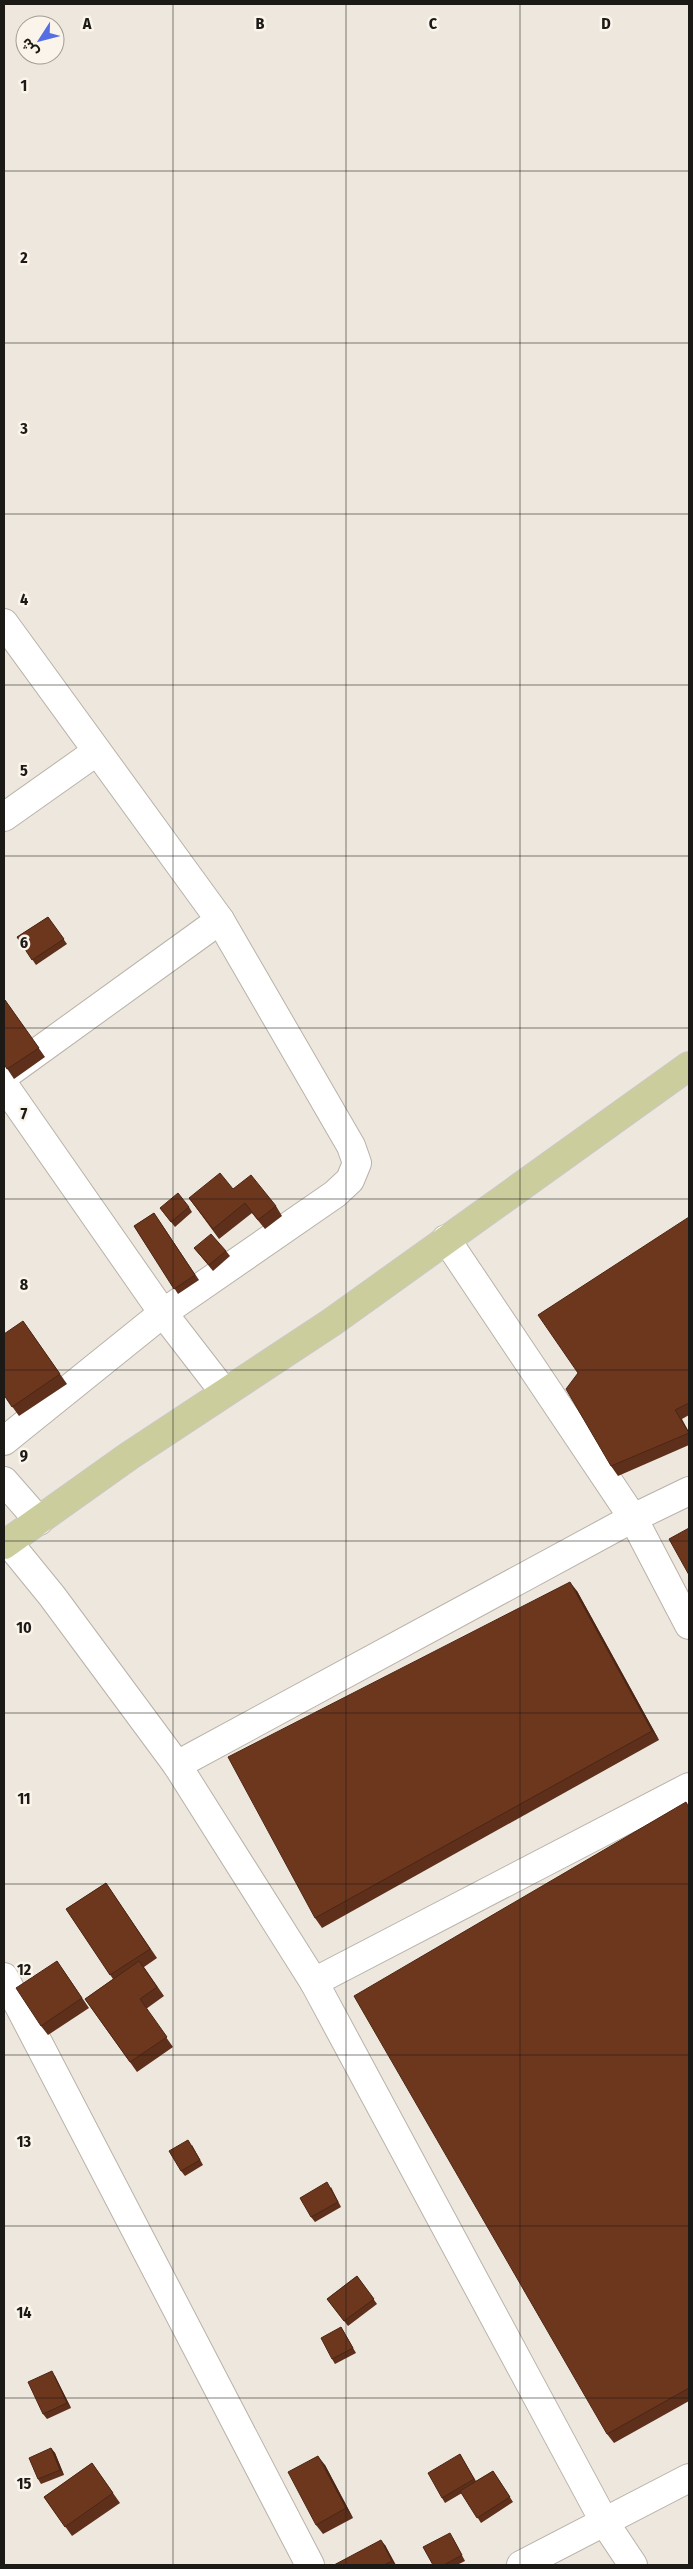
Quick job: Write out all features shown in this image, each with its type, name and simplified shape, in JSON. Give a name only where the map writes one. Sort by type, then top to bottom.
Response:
[{"type":"main road","points":[[6,1543],[224,1392],[332,1322],[689,1066]]},
{"type":"street","points":[[4,623],[220,920],[351,1146],[357,1164],[350,1180],[334,1194],[162,1313],[4,1441]]},
{"type":"street","points":[[4,818],[96,752]]},
{"type":"street","points":[[4,1077],[220,920]]},
{"type":"street","points":[[4,1084],[162,1313],[224,1392]]},
{"type":"street","points":[[446,1239],[632,1518],[689,1625]]},
{"type":"street","points":[[4,1481],[39,1521]]},
{"type":"street","points":[[177,1765],[632,1518],[689,1491]]},
{"type":"street","points":[[6,1543],[52,1596],[177,1765],[314,1982],[605,2523],[633,2565]]},
{"type":"street","points":[[314,1982],[689,1787]]},
{"type":"street","points":[[4,1977],[310,2565]]},
{"type":"street","points":[[521,2565],[689,2478]]},
{"type":"building","points":[[48,917],[64,939],[32,960],[17,937]]},
{"type":"building","points":[[5,1000],[39,1048],[7,1069],[4,1064]]},
{"type":"building","points":[[220,1173],[233,1189],[251,1175],[276,1206],[258,1220],[245,1203],[213,1229],[189,1198]]},
{"type":"building","points":[[178,1193],[189,1207],[171,1222],[160,1208]]},
{"type":"building","points":[[154,1213],[195,1275],[174,1289],[134,1226]]},
{"type":"building","points":[[689,1217],[689,1403],[675,1410],[689,1433],[611,1466],[566,1389],[578,1373],[538,1315]]},
{"type":"building","points":[[211,1234],[226,1251],[209,1265],[194,1248]]},
{"type":"building","points":[[23,1321],[60,1374],[12,1407],[4,1395],[4,1334]]},
{"type":"building","points":[[689,1528],[689,1575],[669,1539]]},
{"type":"building","points":[[570,1582],[652,1731],[315,1918],[228,1757]]},
{"type":"building","points":[[686,1802],[689,1808],[689,2388],[607,2434],[354,1996]]},
{"type":"building","points":[[106,1883],[150,1949],[110,1975],[66,1909]]},
{"type":"building","points":[[57,1961],[82,1998],[41,2026],[16,1988]]},
{"type":"building","points":[[139,1961],[157,1987],[140,1999],[167,2037],[130,2062],[85,1999]]},
{"type":"building","points":[[188,2140],[200,2160],[181,2171],[169,2151]]},
{"type":"building","points":[[327,2182],[338,2202],[311,2217],[300,2198]]},
{"type":"building","points":[[357,2276],[374,2299],[344,2321],[327,2299]]},
{"type":"building","points":[[341,2327],[353,2348],[332,2359],[321,2338]]},
{"type":"building","points":[[52,2371],[67,2403],[43,2414],[28,2382]]},
{"type":"building","points":[[51,2448],[60,2470],[38,2479],[29,2458]]},
{"type":"building","points":[[460,2454],[474,2479],[442,2498],[428,2473]]},
{"type":"building","points":[[318,2456],[346,2508],[316,2525],[288,2472]]},
{"type":"building","points":[[92,2463],[113,2493],[65,2527],[44,2497]]},
{"type":"building","points":[[493,2471],[510,2497],[477,2518],[460,2491]]},
{"type":"building","points":[[450,2533],[462,2555],[444,2565],[433,2565],[423,2547]]},
{"type":"building","points":[[381,2540],[392,2561],[384,2565],[334,2565]]}]
